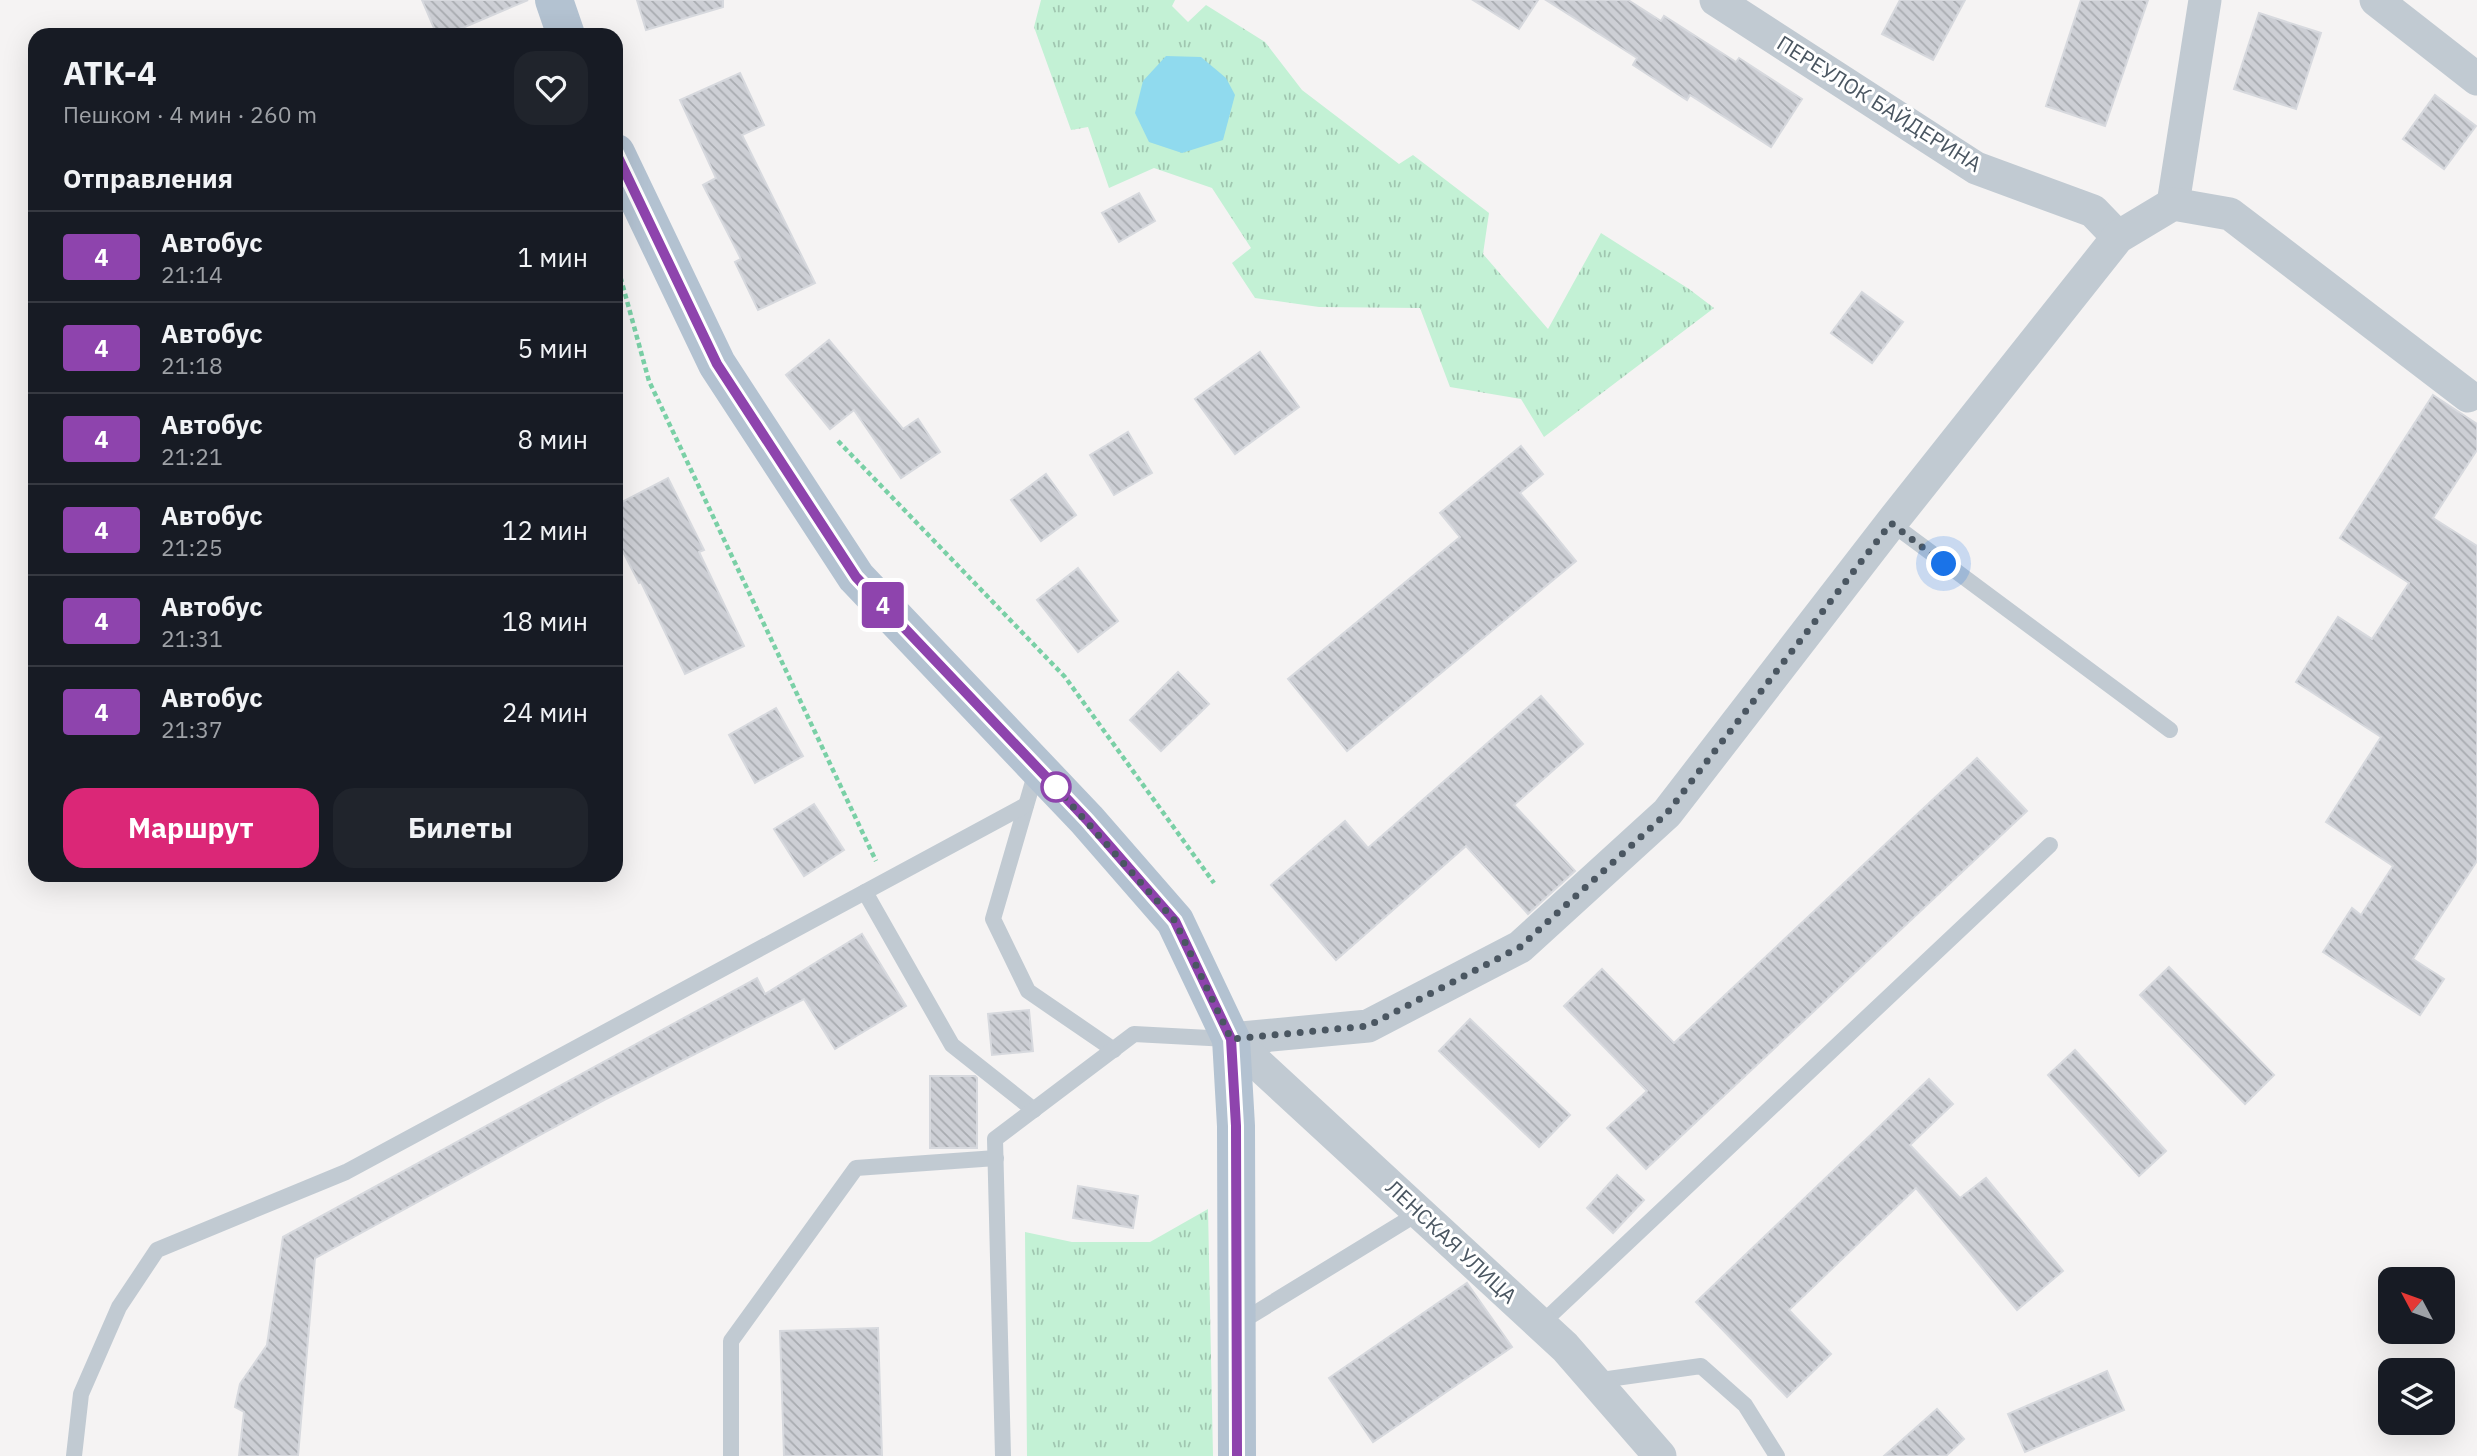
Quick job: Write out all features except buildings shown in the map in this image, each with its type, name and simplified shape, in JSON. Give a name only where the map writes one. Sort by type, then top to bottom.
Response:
[{"type":"main road","points":[[554,0],[564,28]]},
{"type":"main road","points":[[623,168],[717,364],[856,577],[1087,820],[1175,921],[1231,1039],[1236,1126],[1237,1456]]},
{"type":"street","name":"ПЕРЕУЛОК БАЙДЕРИНА","points":[[1716,0],[1976,168],[2093,211],[2118,237]]},
{"type":"street","points":[[2173,205],[2205,0]]},
{"type":"street","points":[[2375,0],[2477,79]]},
{"type":"street","points":[[1231,1039],[1368,1026],[1520,947],[1667,813],[1891,523],[2118,237],[2173,205],[2230,214],[2468,396]]},
{"type":"street","name":"ЛЕНСКАЯ УЛИЦА","points":[[1231,1039],[1565,1347],[1660,1456]]},
{"type":"lane","points":[[1891,523],[2170,730]]},
{"type":"lane","points":[[1037,767],[993,919],[1028,991],[1114,1049]]},
{"type":"lane","points":[[74,1456],[81,1394],[120,1307],[157,1250],[346,1172],[1026,805]]},
{"type":"lane","points":[[1541,1324],[2050,845]]},
{"type":"lane","points":[[865,892],[952,1045],[1034,1110]]},
{"type":"lane","points":[[1003,1456],[995,1139],[1134,1034],[1231,1039]]},
{"type":"lane","points":[[731,1456],[731,1342],[856,1168],[996,1158]]},
{"type":"lane","points":[[1237,1324],[1420,1212]]},
{"type":"lane","points":[[1594,1381],[1701,1366],[1745,1405],[1777,1456]]},
{"type":"path","points":[[623,286],[649,381],[885,881]]},
{"type":"path","points":[[838,441],[1065,677],[1214,883]]},
{"type":"green space","points":[[1041,0],[1175,0],[1172,6],[1188,22],[1206,5],[1265,42],[1302,90],[1399,164],[1413,155],[1489,213],[1483,254],[1548,329],[1601,233],[1714,308],[1544,437],[1521,399],[1450,387],[1420,308],[1319,307],[1255,298],[1232,263],[1251,248],[1212,188],[1154,168],[1109,188],[1088,127],[1071,130],[1034,27]]},
{"type":"green space","points":[[1208,1209],[1213,1456],[1027,1456],[1025,1232],[1072,1242],[1150,1242]]},
{"type":"water","points":[[1166,56],[1201,57],[1226,78],[1235,95],[1223,140],[1182,153],[1149,142],[1135,113],[1143,81]]},
{"type":"bus line","name":"4","points":[[623,168],[717,364],[856,577],[1087,820],[1175,921],[1231,1039],[1236,1126],[1237,1456]]},
{"type":"route","points":[[1056,787],[1052,783],[1175,921],[1231,1039],[1368,1026],[1520,947],[1667,813],[1891,523],[1944,564]]}]
